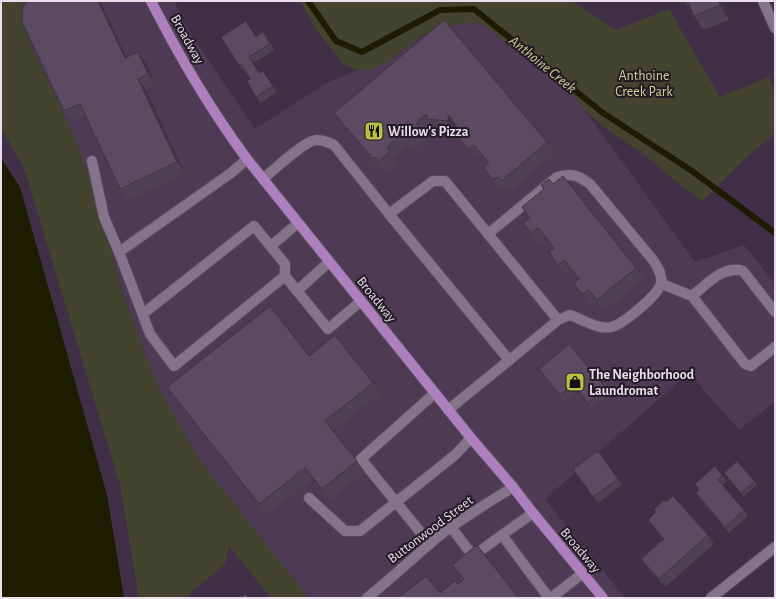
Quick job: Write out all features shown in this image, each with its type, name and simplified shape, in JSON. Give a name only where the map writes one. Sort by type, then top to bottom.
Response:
[{"type":"main road","name":"Broadway","points":[[151,1],[166,32],[204,97],[247,159],[448,410],[603,598]]},
{"type":"street","points":[[763,1],[775,28]]},
{"type":"street","points":[[263,179],[305,144],[315,140],[326,141],[334,145],[509,360]]},
{"type":"street","points":[[119,252],[231,173],[247,159]]},
{"type":"street","points":[[92,161],[104,218],[144,313],[150,334],[174,366],[285,276]]},
{"type":"street","points":[[448,410],[558,320],[570,315],[599,327],[610,328],[620,324],[656,293],[662,284],[660,273],[653,260],[590,184],[577,175],[557,177],[488,234]]},
{"type":"street","points":[[389,214],[433,181],[445,182],[558,320]]},
{"type":"street","points":[[271,246],[298,223]]},
{"type":"street","points":[[144,313],[254,226],[285,264],[285,276],[328,329],[361,301]]},
{"type":"street","points":[[297,291],[329,262]]},
{"type":"street","points":[[692,296],[722,272],[735,269],[743,271],[775,312]]},
{"type":"street","points":[[662,284],[692,296],[746,364],[751,366],[775,347]]},
{"type":"street","points":[[430,544],[361,459],[435,393]]},
{"type":"street","points":[[309,498],[345,531],[360,531],[456,455],[471,438]]},
{"type":"street","name":"Buttonwood Street","points":[[371,597],[451,527],[513,487]]},
{"type":"street","points":[[451,527],[473,556],[533,513]]},
{"type":"street","points":[[502,535],[550,598],[583,573]]},
{"type":"street","points":[[711,598],[775,547]]},
{"type":"shaded area","points":[[23,1],[174,1],[188,30],[255,129],[325,84],[358,70],[370,70],[433,30],[462,23],[472,23],[483,26],[492,31],[511,47],[535,58],[562,79],[695,262],[744,245],[775,284],[775,402],[739,430],[689,373],[545,499],[625,598],[309,598],[213,477],[193,449],[161,392],[124,296],[96,197],[73,133],[31,45],[26,29]]},
{"type":"shaded area","points":[[1,158],[20,187],[107,495],[124,598],[1,598]]},
{"type":"green space","points":[[1,1],[23,1],[26,29],[31,45],[73,133],[96,197],[124,296],[161,392],[193,449],[213,477],[309,598],[271,598],[229,546],[225,564],[189,594],[189,598],[139,598],[120,485],[24,168],[1,128]]},
{"type":"green space","name":"Anthoine Creek Park","points":[[301,1],[572,1],[616,30],[669,9],[720,97],[769,77],[775,92],[775,133],[744,159],[702,201],[642,153],[613,134],[591,116],[580,105],[562,79],[554,72],[535,58],[511,47],[492,31],[483,26],[472,23],[462,23],[433,30],[423,35],[388,62],[370,70],[358,70],[344,65],[314,27]]},
{"type":"building","points":[[27,1],[98,1],[125,58],[138,52],[148,74],[138,79],[177,162],[120,189],[80,104],[64,111],[22,22],[23,7]]},
{"type":"building","points":[[688,1],[718,1],[720,5],[694,16]]},
{"type":"building","points":[[444,20],[547,142],[502,181],[498,177],[492,179],[484,168],[489,163],[474,145],[468,149],[460,139],[464,134],[448,115],[448,121],[426,119],[427,114],[416,123],[420,128],[408,139],[403,133],[387,147],[390,152],[378,162],[375,157],[373,159],[334,113]]},
{"type":"building","points":[[246,21],[256,37],[263,32],[270,44],[249,57],[259,73],[263,71],[273,86],[256,97],[247,81],[250,79],[221,37]]},
{"type":"building","points":[[563,176],[636,268],[597,300],[588,289],[582,294],[574,284],[579,279],[564,260],[558,265],[549,252],[554,248],[538,228],[531,233],[523,223],[530,218],[522,207],[544,189],[541,185],[549,179],[553,184]]},
{"type":"building","points":[[270,306],[309,356],[335,335],[373,383],[325,421],[357,461],[322,489],[305,468],[259,504],[167,387]]},
{"type":"building","name":"The Neighborhood Laundromat","points":[[569,344],[606,388],[588,403],[573,384],[560,395],[539,369]]},
{"type":"building","points":[[598,451],[618,479],[593,497],[573,469]]},
{"type":"building","points":[[737,461],[755,482],[741,493],[724,473]]},
{"type":"building","points":[[715,466],[722,475],[718,480],[744,510],[725,527],[696,493],[699,490],[695,484]]},
{"type":"building","points":[[673,496],[708,535],[659,579],[641,559],[664,539],[648,520],[656,512],[654,509],[664,500],[666,502]]},
{"type":"building","points":[[477,545],[517,596],[514,598],[398,598],[426,576],[440,593],[455,581],[458,584],[464,579],[452,565]]},
{"type":"building","points":[[245,594],[249,598],[241,598]]},
{"type":"waterway","name":"Anthoine Creek","points":[[308,1],[336,41],[362,52],[440,10],[474,9],[603,113],[692,171],[775,233]]},
{"type":"place","name":"Willow's Pizza","points":[[374,131]]},
{"type":"place","name":"The Neighborhood Laundromat","points":[[575,382]]}]
